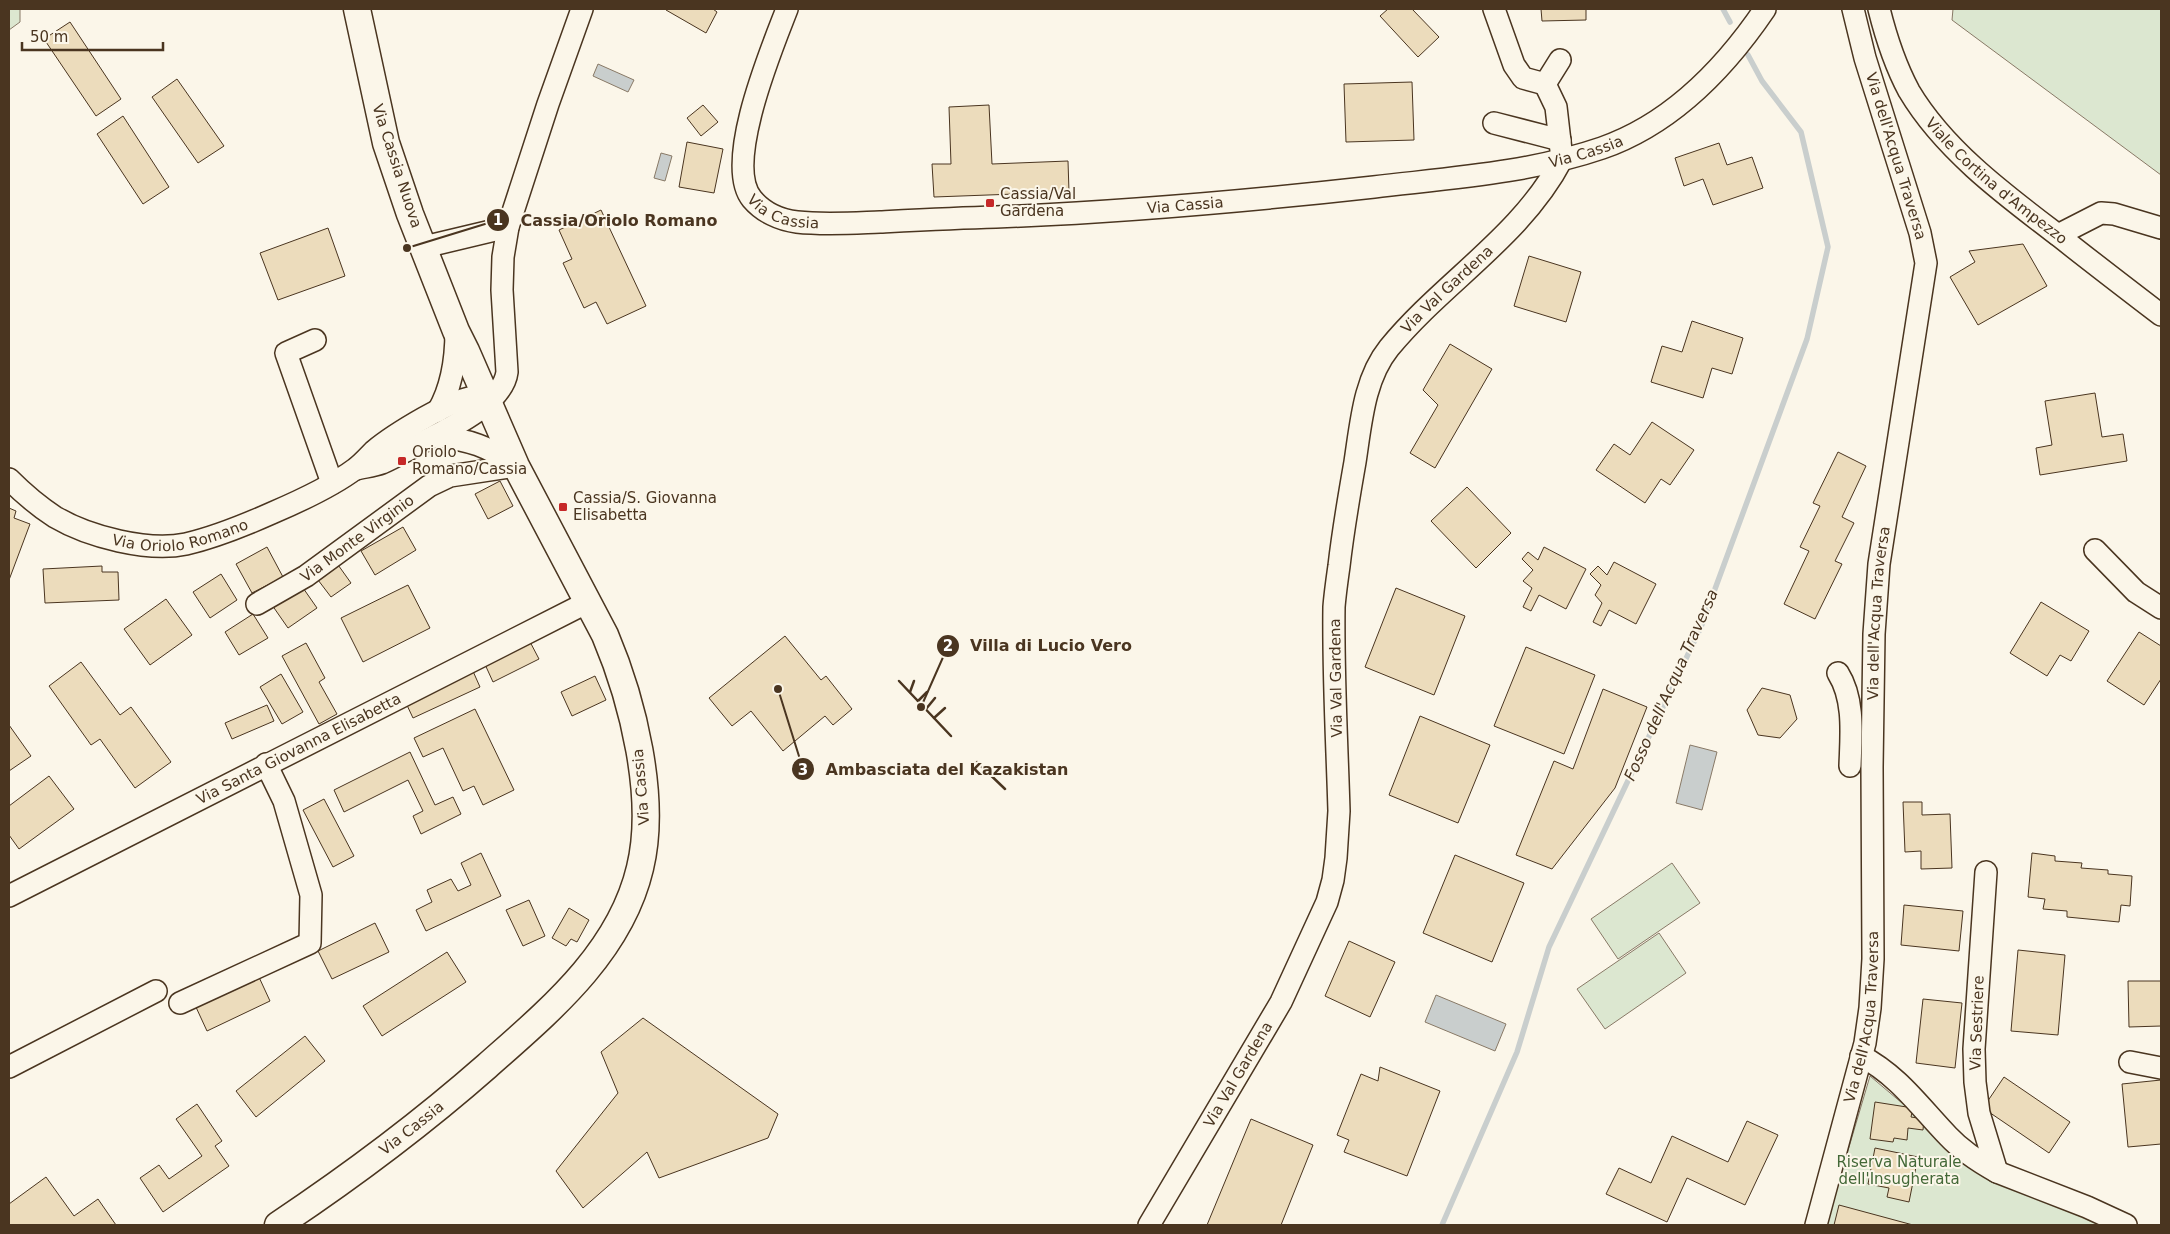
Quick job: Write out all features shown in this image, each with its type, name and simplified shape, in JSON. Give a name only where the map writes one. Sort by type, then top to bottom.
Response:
[{"type":"main road","name":"Via Cassia Nuova","points":[[357,9],[386,142],[456,332],[488,402]]},
{"type":"main road","name":"Via Cassia","points":[[278,1225],[417,1125],[539,1020],[560,999],[597,957],[627,906],[642,856],[646,823],[639,753],[627,698],[612,649],[516,466],[488,402]]},
{"type":"street","points":[[488,402],[501,388],[507,376],[502,290],[503,257],[508,227],[548,104],[582,9]]},
{"type":"street","name":"Via Cassia","points":[[787,9],[755,100],[743,151],[742,168],[745,186],[753,200],[764,210],[787,220],[853,223],[1032,215],[1229,202],[1455,178],[1561,150],[1604,148],[1647,126],[1679,105],[1742,42],[1766,9]]},
{"type":"street","points":[[1494,9],[1514,65],[1523,78],[1545,84],[1556,107],[1561,150],[1494,123]]},
{"type":"street","name":"Via dell'Acqua Traversa","points":[[1816,1225],[1861,1056],[1870,1008],[1873,959],[1874,634],[1878,564],[1926,263],[1920,233],[1865,58],[1853,9]]},
{"type":"street","name":"Viale Cortina d'Ampezzo","points":[[1879,9],[1899,71],[1910,92],[1945,137],[1986,178],[2161,315]]},
{"type":"street","points":[[1545,84],[1560,60]]},
{"type":"street","name":"Via Val Gardena","points":[[1149,1225],[1281,1002],[1326,902],[1333,880],[1339,834],[1334,606],[1342,540],[1362,420],[1370,384],[1388,349],[1418,316],[1475,264],[1532,203],[1561,150]]},
{"type":"street","points":[[2058,236],[2101,213],[2114,214],[2161,228]]},
{"type":"street","points":[[424,247],[508,227]]},
{"type":"street","points":[[438,411],[446,395],[452,374],[456,355],[456,332]]},
{"type":"street","points":[[315,340],[286,353],[332,483]]},
{"type":"street","name":"Via Oriolo Romano","points":[[9,479],[30,499],[56,517],[80,529],[127,542],[165,546],[186,544],[257,520],[332,483],[356,469],[393,437],[438,411],[471,398],[480,398],[488,402],[469,418],[436,436],[382,463],[356,469]]},
{"type":"street","points":[[436,436],[461,439],[485,446],[516,466]]},
{"type":"street","name":"Via Monte Virginio","points":[[257,604],[306,576],[434,483],[450,476],[516,466]]},
{"type":"street","points":[[2095,550],[2136,592],[2161,608]]},
{"type":"street","name":"Via Santa Giovanna Elisabetta","points":[[9,896],[588,602]]},
{"type":"street","points":[[1838,673],[1847,693],[1850,713],[1850,766]]},
{"type":"street","points":[[1850,713],[1873,712]]},
{"type":"street","points":[[180,1003],[310,943],[311,895],[284,801],[266,764]]},
{"type":"street","name":"Via Sestriere","points":[[1986,872],[1974,1049],[1975,1082],[1979,1113],[1997,1172]]},
{"type":"street","points":[[9,1067],[156,991]]},
{"type":"street","points":[[1861,1056],[1878,1065],[1896,1080],[1959,1147],[1997,1172],[2087,1206],[2126,1225]]},
{"type":"street","points":[[2130,1062],[2161,1068]]},
{"type":"green space","points":[[9,9],[20,9],[20,22],[9,30]]},
{"type":"green space","points":[[1953,9],[2161,9],[2161,175],[1952,20]]},
{"type":"green space","points":[[1672,863],[1700,903],[1618,959],[1591,919]]},
{"type":"green space","points":[[1659,933],[1686,973],[1605,1029],[1577,989]]},
{"type":"green space","name":"Riserva Naturale dell'Insugherata","points":[[1870,1076],[1980,1169],[2112,1225],[1826,1225]]},
{"type":"shaded area","points":[[598,64],[634,80],[628,92],[593,76]]},
{"type":"shaded area","points":[[661,153],[672,156],[665,181],[654,178]]},
{"type":"shaded area","points":[[1690,745],[1717,752],[1702,810],[1676,803]]},
{"type":"shaded area","points":[[1436,995],[1506,1024],[1495,1051],[1425,1022]]},
{"type":"building","points":[[666,9],[713,9],[717,12],[706,33]]},
{"type":"building","points":[[1388,9],[1412,9],[1439,37],[1418,57],[1380,16]]},
{"type":"building","points":[[1541,9],[1586,9],[1586,20],[1542,21]]},
{"type":"building","points":[[70,22],[121,99],[96,116],[44,39]]},
{"type":"building","points":[[177,79],[224,146],[198,163],[152,97]]},
{"type":"building","points":[[1412,82],[1414,140],[1346,142],[1344,84]]},
{"type":"building","points":[[703,105],[718,122],[701,136],[687,118]]},
{"type":"building","points":[[989,105],[992,164],[1068,161],[1069,192],[934,197],[932,164],[951,164],[949,107]]},
{"type":"building","points":[[123,116],[169,187],[143,204],[97,134]]},
{"type":"building","points":[[687,142],[723,149],[714,193],[679,187]]},
{"type":"building","points":[[1719,143],[1727,165],[1752,157],[1763,188],[1713,205],[1703,179],[1684,186],[1675,158]]},
{"type":"building","points":[[601,210],[646,306],[607,324],[596,302],[584,308],[563,263],[572,259],[559,230]]},
{"type":"building","points":[[328,228],[345,276],[278,300],[260,253]]},
{"type":"building","points":[[2023,244],[2047,286],[1978,325],[1950,277],[1975,262],[1969,251]]},
{"type":"building","points":[[1529,256],[1581,272],[1566,322],[1514,306]]},
{"type":"building","points":[[1692,321],[1743,338],[1732,374],[1712,368],[1703,398],[1651,382],[1662,346],[1682,352]]},
{"type":"building","points":[[1450,344],[1492,369],[1435,468],[1410,453],[1438,405],[1423,390]]},
{"type":"building","points":[[2095,393],[2102,437],[2123,434],[2127,461],[2040,475],[2036,448],[2052,445],[2045,401]]},
{"type":"building","points":[[1652,422],[1694,450],[1670,485],[1661,479],[1645,503],[1596,470],[1614,444],[1630,455]]},
{"type":"building","points":[[1838,452],[1866,466],[1842,517],[1854,523],[1835,561],[1842,564],[1815,619],[1784,604],[1809,551],[1800,547],[1820,506],[1813,503]]},
{"type":"building","points":[[500,481],[513,506],[488,519],[475,494]]},
{"type":"building","points":[[1467,487],[1511,533],[1476,568],[1431,521]]},
{"type":"building","points":[[9,508],[16,511],[14,518],[30,524],[9,580]]},
{"type":"building","points":[[403,527],[416,550],[375,575],[361,551]]},
{"type":"building","points":[[267,547],[283,577],[252,593],[236,564]]},
{"type":"building","points":[[1544,547],[1586,569],[1566,609],[1539,595],[1531,611],[1523,607],[1532,588],[1523,581],[1533,570],[1522,559],[1528,552],[1538,560]]},
{"type":"building","points":[[336,562],[351,583],[331,597],[315,576]]},
{"type":"building","points":[[1614,562],[1656,584],[1636,624],[1609,610],[1601,626],[1593,622],[1602,603],[1595,595],[1601,585],[1590,574],[1598,566],[1607,575]]},
{"type":"building","points":[[102,566],[102,572],[118,572],[119,600],[45,603],[43,569]]},
{"type":"building","points":[[221,574],[237,600],[210,618],[193,592]]},
{"type":"building","points":[[301,585],[317,608],[288,628],[272,605]]},
{"type":"building","points":[[408,585],[430,628],[363,662],[341,618]]},
{"type":"building","points":[[1396,588],[1465,616],[1434,695],[1365,667]]},
{"type":"building","points":[[166,599],[192,635],[150,665],[124,629]]},
{"type":"building","points":[[2041,602],[2089,631],[2071,661],[2060,655],[2047,676],[2010,653]]},
{"type":"building","points":[[253,614],[268,638],[239,655],[225,632]]},
{"type":"building","points":[[2139,632],[2161,646],[2161,679],[2144,705],[2107,681]]},
{"type":"building","points":[[785,636],[821,680],[826,676],[852,709],[833,725],[825,716],[783,751],[751,711],[732,726],[709,698]]},
{"type":"building","points":[[528,638],[539,659],[493,682],[483,660]]},
{"type":"building","points":[[306,643],[325,678],[319,682],[337,714],[319,724],[282,656]]},
{"type":"building","points":[[1526,647],[1595,675],[1564,754],[1494,726]]},
{"type":"building","points":[[81,662],[120,715],[131,707],[171,762],[135,788],[100,739],[91,745],[49,686]]},
{"type":"building","points":[[472,669],[480,687],[413,718],[405,701]]},
{"type":"building","points":[[281,674],[303,712],[282,724],[260,687]]},
{"type":"building","points":[[595,676],[606,700],[572,716],[561,692]]},
{"type":"building","points":[[1762,688],[1790,695],[1797,719],[1780,738],[1758,735],[1747,710]]},
{"type":"building","points":[[1603,689],[1647,707],[1615,788],[1552,869],[1516,855],[1554,761],[1573,769]]},
{"type":"building","points":[[267,705],[274,721],[232,739],[225,723]]},
{"type":"building","points":[[475,709],[514,790],[483,805],[474,786],[463,791],[443,748],[423,757],[414,738]]},
{"type":"building","points":[[1420,716],[1490,745],[1458,823],[1389,795]]},
{"type":"building","points":[[9,725],[31,756],[9,771]]},
{"type":"building","points":[[410,752],[435,805],[453,797],[461,814],[421,834],[413,816],[423,811],[408,780],[344,812],[334,790]]},
{"type":"building","points":[[49,776],[74,809],[19,849],[9,835],[9,806]]},
{"type":"building","points":[[324,799],[354,856],[333,867],[303,810]]},
{"type":"building","points":[[1903,802],[1922,802],[1922,815],[1950,814],[1952,868],[1921,869],[1921,851],[1905,852]]},
{"type":"building","points":[[481,853],[501,896],[426,931],[416,910],[432,902],[427,890],[451,879],[458,891],[471,885],[461,863]]},
{"type":"building","points":[[2032,853],[2055,856],[2055,861],[2082,863],[2081,868],[2108,870],[2108,874],[2132,876],[2130,906],[2121,905],[2119,922],[2067,917],[2067,911],[2043,909],[2045,899],[2028,897]]},
{"type":"building","points":[[1455,855],[1524,883],[1492,962],[1423,933]]},
{"type":"building","points":[[529,900],[545,936],[523,946],[506,910]]},
{"type":"building","points":[[1904,905],[1963,911],[1959,951],[1901,945]]},
{"type":"building","points":[[569,908],[589,920],[577,942],[571,939],[566,946],[552,938]]},
{"type":"building","points":[[375,923],[389,952],[332,979],[318,951]]},
{"type":"building","points":[[1349,941],[1395,962],[1370,1017],[1325,996]]},
{"type":"building","points":[[2018,950],[2065,955],[2058,1035],[2011,1031]]},
{"type":"building","points":[[447,952],[466,982],[382,1036],[363,1006]]},
{"type":"building","points":[[258,975],[270,1001],[207,1031],[195,1005]]},
{"type":"building","points":[[2128,981],[2161,981],[2161,1026],[2129,1027]]},
{"type":"building","points":[[1923,999],[1962,1003],[1955,1068],[1916,1063]]},
{"type":"building","points":[[643,1018],[778,1114],[768,1138],[659,1178],[647,1152],[583,1208],[556,1171],[618,1093],[601,1052]]},
{"type":"building","points":[[305,1036],[325,1061],[256,1117],[236,1091]]},
{"type":"building","points":[[1380,1067],[1440,1091],[1407,1176],[1344,1152],[1349,1140],[1337,1135],[1361,1074],[1378,1081]]},
{"type":"building","points":[[2004,1077],[2070,1122],[2049,1153],[1983,1108]]},
{"type":"building","points":[[2161,1080],[2161,1144],[2128,1147],[2122,1084]]},
{"type":"building","points":[[1875,1102],[1913,1108],[1911,1117],[1924,1119],[1923,1130],[1908,1128],[1907,1140],[1894,1138],[1893,1142],[1870,1139]]},
{"type":"building","points":[[197,1104],[222,1141],[215,1146],[229,1166],[163,1212],[140,1178],[159,1165],[169,1179],[202,1156],[176,1119]]},
{"type":"building","points":[[1251,1119],[1313,1145],[1281,1225],[1207,1225]]},
{"type":"building","points":[[1747,1121],[1778,1135],[1745,1205],[1687,1178],[1667,1222],[1606,1194],[1619,1168],[1651,1183],[1672,1136],[1728,1162]]},
{"type":"building","points":[[1875,1148],[1918,1157],[1909,1202],[1887,1197],[1889,1188],[1868,1184]]},
{"type":"building","points":[[46,1177],[74,1216],[98,1199],[116,1225],[9,1225],[9,1204]]},
{"type":"building","points":[[1839,1205],[1913,1225],[1834,1225]]},
{"type":"waterway","name":"Fosso dell'Acqua Traversa","points":[[1723,9],[1730,22]]},
{"type":"waterway","name":"Fosso dell'Acqua Traversa","points":[[1442,1225],[1517,1052],[1549,947],[1701,627],[1807,339],[1828,247],[1801,132],[1762,81],[1748,55]]},
{"type":"wall","points":[[899,681],[951,736]]},
{"type":"wall","points":[[910,692],[914,681]]},
{"type":"wall","points":[[918,701],[927,692]]},
{"type":"wall","points":[[926,709],[935,698]]},
{"type":"wall","points":[[934,718],[945,708]]},
{"type":"wall","points":[[977,762],[1005,789]]},
{"type":"place","name":"Cassia/Val Gardena","points":[[990,203]]},
{"type":"place","name":"Cassia/Oriolo Romano","points":[[407,248]]},
{"type":"place","name":"Oriolo Romano/Cassia","points":[[402,461]]},
{"type":"place","name":"Cassia/S. Giovanna Elisabetta","points":[[563,507]]},
{"type":"place","name":"Ambasciata del Kazakistan","points":[[778,689]]},
{"type":"place","name":"Villa di Lucio Vero","points":[[921,707]]}]
